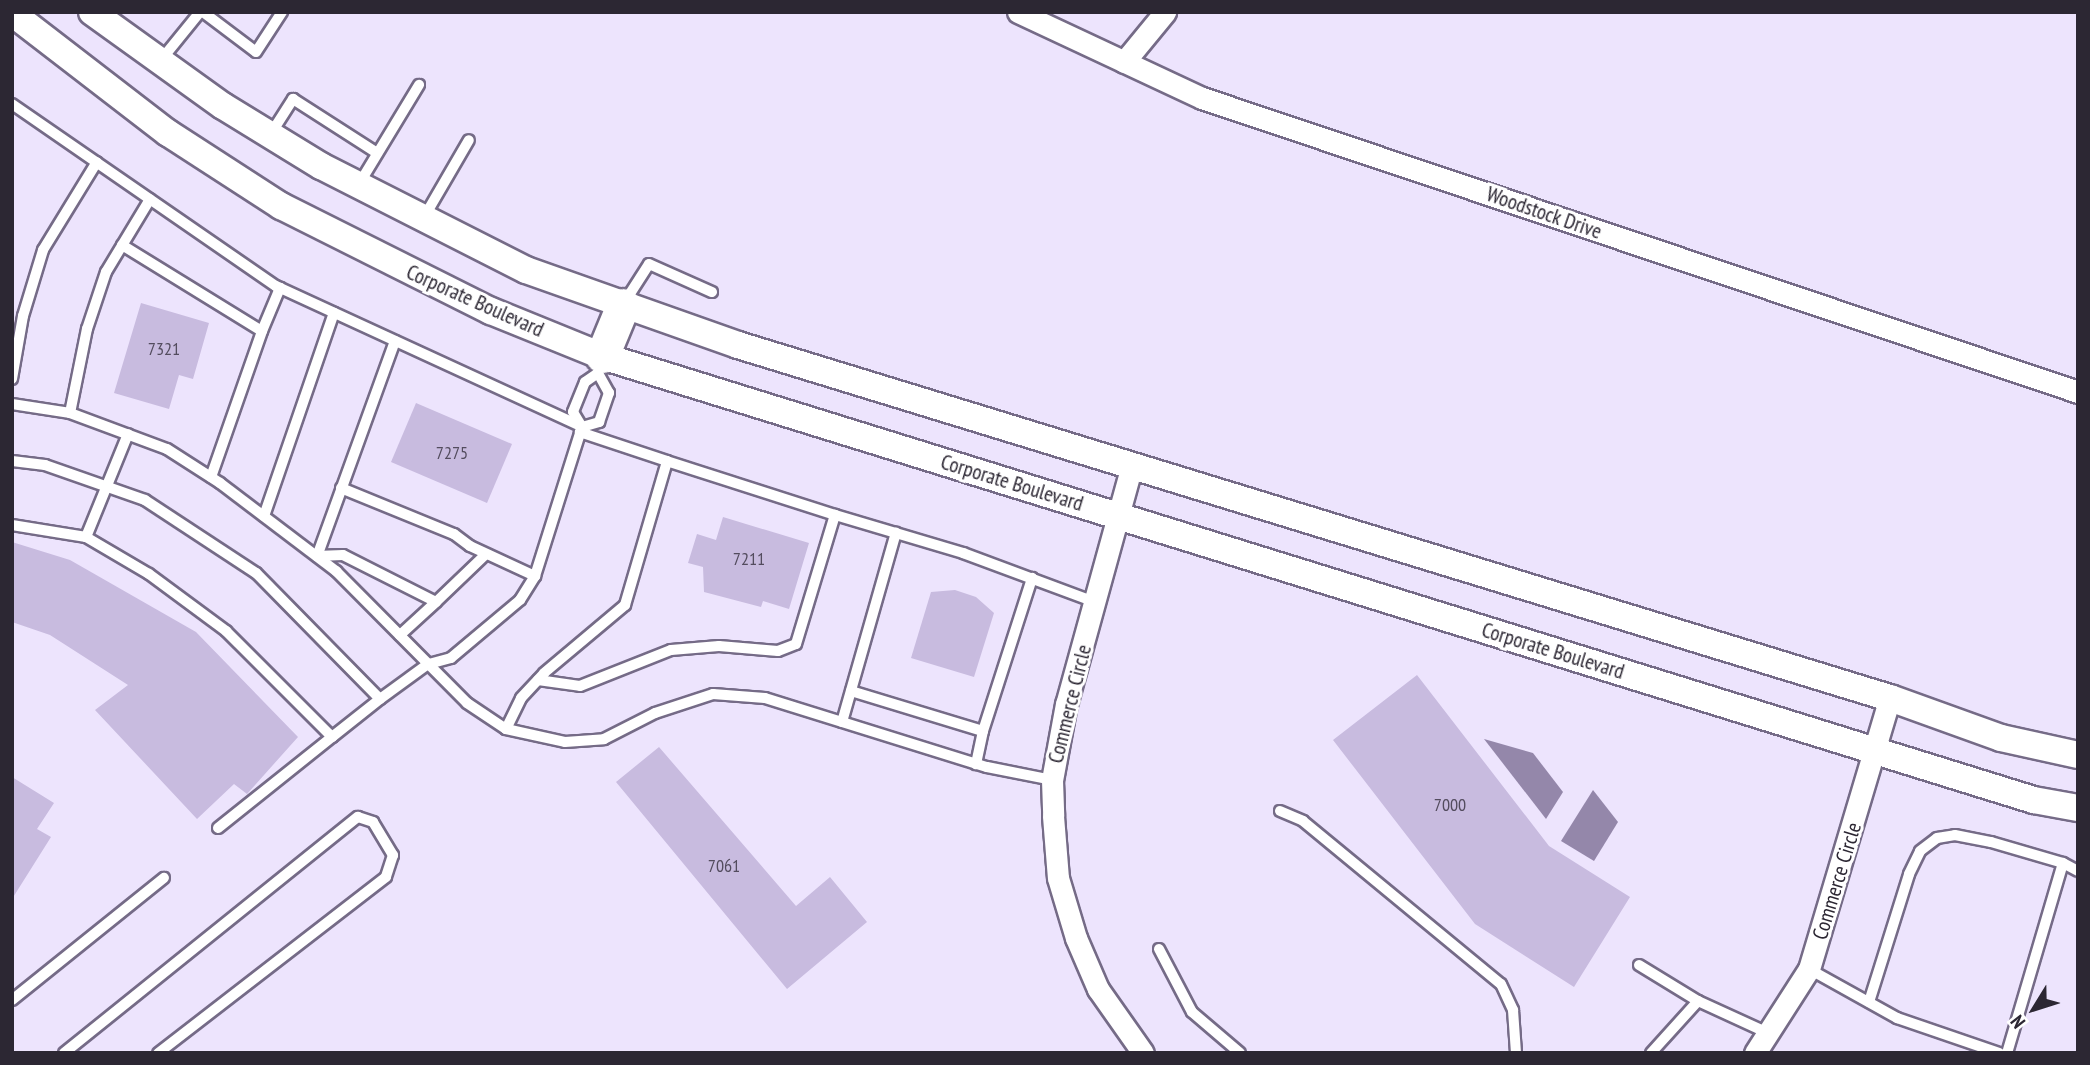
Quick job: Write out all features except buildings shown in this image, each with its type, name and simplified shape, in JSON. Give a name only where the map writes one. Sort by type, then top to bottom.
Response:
[{"type":"main road","points":[[600,364],[623,305]]},
{"type":"street","points":[[92,12],[159,62],[270,135],[357,186],[526,270],[623,305],[1890,698],[2001,737],[2078,755]]},
{"type":"street","name":"Woodstock Drive","points":[[1018,12],[1202,98],[2078,392]]},
{"type":"street","points":[[1124,62],[1165,12]]},
{"type":"street","name":"Corporate Boulevard","points":[[12,13],[168,133],[281,206],[600,364],[1121,516],[2034,800],[2078,808]]},
{"type":"street","name":"Commerce Circle","points":[[1132,465],[1098,603],[1066,704],[1052,780],[1058,878],[1076,938],[1098,989],[1143,1053]]},
{"type":"street","name":"Commerce Circle","points":[[1755,1053],[1770,1034],[1809,969],[1877,751],[1890,698]]},
{"type":"lane","points":[[159,62],[201,12],[256,52],[282,12]]},
{"type":"lane","points":[[357,186],[419,85]]},
{"type":"lane","points":[[270,135],[293,99],[377,153]]},
{"type":"lane","points":[[12,104],[280,288],[581,430],[667,461],[1032,578],[1098,603]]},
{"type":"lane","points":[[422,220],[470,139]]},
{"type":"lane","points":[[12,379],[15,344],[43,250],[97,162]]},
{"type":"lane","points":[[70,413],[87,329],[106,272],[150,199]]},
{"type":"lane","points":[[122,245],[261,331]]},
{"type":"lane","points":[[623,305],[649,264],[712,292]]},
{"type":"lane","points":[[211,477],[261,331],[280,288]]},
{"type":"lane","points":[[264,516],[334,313]]},
{"type":"lane","points":[[317,556],[395,341]]},
{"type":"lane","points":[[218,828],[380,699],[428,664],[451,658],[520,600],[535,576],[581,430],[573,412],[585,382],[600,364]]},
{"type":"lane","points":[[581,430],[599,422],[609,393],[600,364]]},
{"type":"lane","points":[[12,404],[70,413],[128,434],[167,449],[211,477],[317,556],[467,703],[506,729],[565,742],[604,739],[655,713],[713,694],[765,698],[976,764],[1052,780]]},
{"type":"lane","points":[[86,537],[128,434]]},
{"type":"lane","points":[[12,461],[46,465],[145,500],[256,573],[380,699]]},
{"type":"lane","points":[[506,729],[521,698],[538,680],[625,605],[667,461]]},
{"type":"lane","points":[[341,488],[454,534],[486,554],[535,576]]},
{"type":"lane","points":[[538,680],[580,686],[671,650],[719,646],[778,651],[796,644],[835,515]]},
{"type":"lane","points":[[12,524],[86,537],[149,574],[226,631],[332,737]]},
{"type":"lane","points":[[842,722],[896,533]]},
{"type":"lane","points":[[400,635],[486,554]]},
{"type":"lane","points":[[317,556],[343,555],[436,602]]},
{"type":"lane","points":[[976,764],[983,731],[1032,578]]},
{"type":"lane","points":[[851,691],[983,731]]},
{"type":"lane","points":[[1280,811],[1303,821],[1501,984],[1513,1010],[1517,1053]]},
{"type":"lane","points":[[64,1053],[358,817],[373,822],[393,855],[386,877],[158,1053]]},
{"type":"lane","points":[[1869,1002],[1909,874],[1920,851],[1937,838],[1955,835],[1992,842],[2063,863],[2078,871]]},
{"type":"lane","points":[[2007,1053],[2063,863]]},
{"type":"lane","points":[[12,1000],[163,878]]},
{"type":"lane","points":[[1159,949],[1192,1012],[1240,1053]]},
{"type":"lane","points":[[1639,965],[1698,1001],[1770,1034]]},
{"type":"lane","points":[[1809,969],[1898,1018],[1999,1053]]},
{"type":"lane","points":[[1651,1053],[1698,1001]]},
{"type":"shaded area","points":[[1484,739],[1533,753],[1563,792],[1546,819]]},
{"type":"shaded area","points":[[1593,790],[1618,822],[1594,861],[1561,841]]}]
